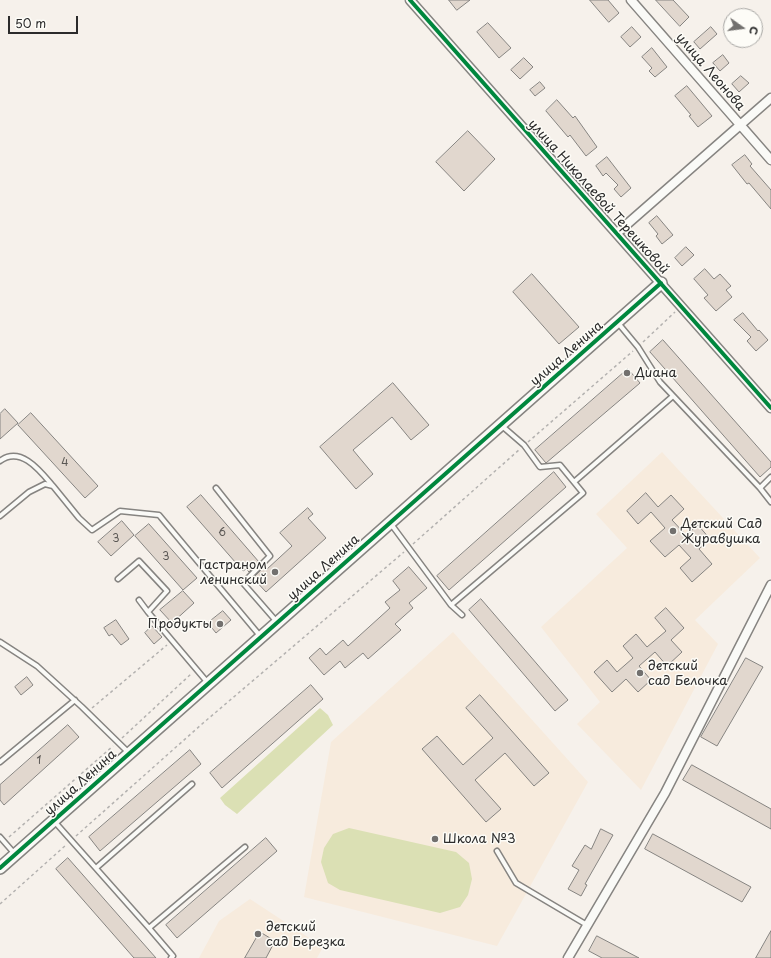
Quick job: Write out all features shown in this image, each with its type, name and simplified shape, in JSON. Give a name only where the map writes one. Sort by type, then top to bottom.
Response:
[{"type":"street","name":"улица Николаевой Терешковой","points":[[410,0],[771,408]]},
{"type":"street","name":"улица Леонова","points":[[631,0],[771,160]]},
{"type":"street","points":[[617,234],[771,98]]},
{"type":"street","name":"улица Ленина","points":[[0,868],[661,283]]},
{"type":"street","points":[[568,958],[665,793],[771,585]]},
{"type":"lane","points":[[618,322],[638,347],[660,382],[760,488],[771,502]]},
{"type":"lane","points":[[574,482],[673,396]]},
{"type":"lane","points":[[451,605],[583,493],[560,465],[540,467],[524,445],[501,425]]},
{"type":"lane","points":[[0,461],[4,458],[19,456],[36,466],[79,518],[92,530],[120,511],[159,515],[261,637]]},
{"type":"lane","points":[[760,488],[771,477]]},
{"type":"lane","points":[[0,516],[29,492],[45,484],[53,486]]},
{"type":"lane","points":[[216,488],[270,556],[243,584],[277,623]]},
{"type":"lane","points":[[390,523],[451,605],[462,615]]},
{"type":"lane","points":[[118,579],[139,561],[167,591],[148,612]]},
{"type":"lane","points":[[139,600],[172,641],[209,683]]},
{"type":"lane","points":[[0,642],[36,666],[88,712],[129,754]]},
{"type":"lane","points":[[0,762],[75,700]]},
{"type":"lane","points":[[96,868],[192,784]]},
{"type":"lane","points":[[54,820],[173,956],[171,958]]},
{"type":"lane","points":[[0,837],[15,854]]},
{"type":"lane","points":[[149,928],[245,847]]},
{"type":"lane","points":[[497,851],[516,883],[587,926]]},
{"type":"path","points":[[0,904],[202,724],[409,548],[524,445],[638,347],[681,306]]},
{"type":"path","points":[[88,712],[172,641]]},
{"type":"path","points":[[4,841],[117,742],[196,669]]},
{"type":"shaded area","name":"детский сад Белочка","points":[[662,452],[760,558],[695,620],[718,644],[641,790],[577,724],[600,702],[541,627],[627,548],[596,514]]},
{"type":"shaded area","name":"Школа №3","points":[[453,632],[588,782],[497,946],[304,897],[331,742]]},
{"type":"shaded area","name":"детский сад Березка","points":[[250,899],[323,947],[317,958],[199,958],[219,921]]},
{"type":"green space","points":[[320,708],[328,715],[333,725],[237,814],[225,805],[220,798]]},
{"type":"green space","points":[[349,828],[456,852],[469,863],[472,879],[468,895],[460,907],[440,913],[340,890],[328,883],[321,862],[324,848],[333,834]]},
{"type":"building","points":[[449,0],[470,0],[457,10]]},
{"type":"building","points":[[590,0],[608,0],[619,13],[609,22]]},
{"type":"building","points":[[656,0],[673,0],[689,17],[680,26]]},
{"type":"building","points":[[488,23],[511,48],[499,58],[477,32]]},
{"type":"building","points":[[632,27],[641,37],[630,47],[621,37]]},
{"type":"building","points":[[711,27],[717,34],[700,49],[694,42]]},
{"type":"building","points":[[652,48],[667,67],[655,77],[649,71],[652,68],[642,57]]},
{"type":"building","points":[[723,55],[729,63],[720,71],[713,63]]},
{"type":"building","points":[[524,58],[533,67],[520,79],[511,70]]},
{"type":"building","points":[[741,76],[749,83],[739,92],[732,84]]},
{"type":"building","points":[[540,82],[545,88],[535,96],[530,90]]},
{"type":"building","points":[[687,86],[712,116],[698,127],[689,116],[691,115],[675,96]]},
{"type":"building","points":[[557,100],[573,118],[575,116],[597,147],[586,156],[570,135],[568,137],[546,111]]},
{"type":"building","points":[[468,131],[495,159],[464,191],[436,162]]},
{"type":"building","points":[[745,155],[752,164],[750,166],[771,190],[771,209],[749,183],[747,184],[732,165]]},
{"type":"building","points":[[607,157],[631,188],[621,197],[614,189],[618,185],[606,173],[603,176],[596,166]]},
{"type":"building","points":[[657,216],[673,235],[662,244],[656,236],[658,234],[649,223]]},
{"type":"building","points":[[686,247],[694,255],[682,266],[675,258]]},
{"type":"building","points":[[705,269],[714,279],[720,274],[731,286],[726,290],[732,297],[716,311],[704,298],[708,295],[694,279]]},
{"type":"building","points":[[532,274],[579,327],[559,344],[513,292]]},
{"type":"building","points":[[743,313],[758,331],[759,330],[768,340],[756,351],[747,341],[751,337],[734,320]]},
{"type":"building","points":[[663,340],[771,462],[771,467],[760,477],[650,352]]},
{"type":"building","points":[[628,369],[640,383],[546,463],[535,450]]},
{"type":"building","points":[[393,383],[429,425],[411,440],[392,417],[353,450],[373,474],[356,489],[320,447]]},
{"type":"building","points":[[5,409],[18,423],[0,439],[0,414]]},
{"type":"building","points":[[31,413],[98,486],[85,498],[18,425]]},
{"type":"building","points":[[554,472],[566,487],[449,590],[437,576]]},
{"type":"building","points":[[646,493],[658,507],[671,495],[684,509],[672,520],[686,535],[698,525],[710,539],[699,549],[712,564],[692,582],[680,568],[691,558],[679,545],[665,557],[650,541],[665,528],[651,512],[638,524],[627,511]]},
{"type":"building","points":[[201,495],[259,562],[249,572],[246,569],[243,571],[187,507]]},
{"type":"building","points":[[308,508],[313,514],[308,518],[326,538],[266,592],[253,578],[264,567],[266,570],[292,546],[280,533]]},
{"type":"building","points":[[122,521],[134,535],[111,556],[98,542]]},
{"type":"building","points":[[149,524],[197,578],[183,590],[135,536]]},
{"type":"building","points":[[409,567],[427,588],[409,603],[413,608],[395,624],[401,630],[368,659],[363,653],[345,668],[340,661],[324,675],[309,658],[320,648],[326,655],[343,640],[348,646],[390,608],[385,602],[400,590],[393,581]]},
{"type":"building","points":[[183,591],[194,603],[172,623],[160,610]]},
{"type":"building","points":[[481,599],[568,700],[555,711],[469,610]]},
{"type":"building","points":[[666,608],[684,628],[671,640],[682,652],[667,666],[655,652],[639,666],[651,680],[638,692],[626,679],[612,692],[594,672],[607,660],[617,672],[633,658],[623,646],[636,634],[647,647],[666,631],[655,618]]},
{"type":"building","points":[[223,611],[231,620],[216,633],[208,623]]},
{"type":"building","points":[[116,620],[129,639],[121,645],[112,634],[109,636],[104,628]]},
{"type":"building","points":[[152,626],[162,637],[154,644],[145,633]]},
{"type":"building","points":[[746,658],[763,667],[717,746],[701,737]]},
{"type":"building","points":[[27,677],[33,685],[21,695],[15,687]]},
{"type":"building","points":[[311,685],[323,699],[222,788],[210,773]]},
{"type":"building","points":[[480,695],[549,773],[534,786],[505,753],[475,780],[501,809],[486,822],[422,749],[437,736],[463,765],[493,738],[466,708]]},
{"type":"building","points":[[68,725],[79,737],[4,805],[0,800],[0,785]]},
{"type":"building","points":[[190,750],[201,764],[100,851],[89,837]]},
{"type":"building","points":[[692,765],[771,809],[771,829],[683,780]]},
{"type":"building","points":[[601,829],[613,835],[585,884],[587,885],[581,896],[568,889],[579,870],[572,866],[585,845],[591,849]]},
{"type":"building","points":[[653,834],[751,887],[742,902],[645,849]]},
{"type":"building","points":[[266,838],[277,851],[177,938],[166,925]]},
{"type":"building","points":[[68,858],[156,958],[134,958],[56,869]]},
{"type":"building","points":[[771,931],[771,958],[756,958]]},
{"type":"building","points":[[260,932],[275,941],[266,958],[245,958]]},
{"type":"building","points":[[597,936],[639,958],[602,958],[589,951]]},
{"type":"cycle path","points":[[410,0],[771,408]]},
{"type":"cycle path","points":[[0,868],[661,283]]},
{"type":"place","name":"Диана","points":[[627,373]]},
{"type":"place","name":"Детский Сад Журавушка","points":[[673,531]]},
{"type":"place","name":"Гастраном ленинский","points":[[275,572]]},
{"type":"place","name":"Продукты","points":[[220,624]]},
{"type":"place","name":"детский сад Белочка","points":[[640,673]]},
{"type":"place","name":"Школа №3","points":[[435,839]]},
{"type":"place","name":"детский сад Березка","points":[[258,934]]}]
